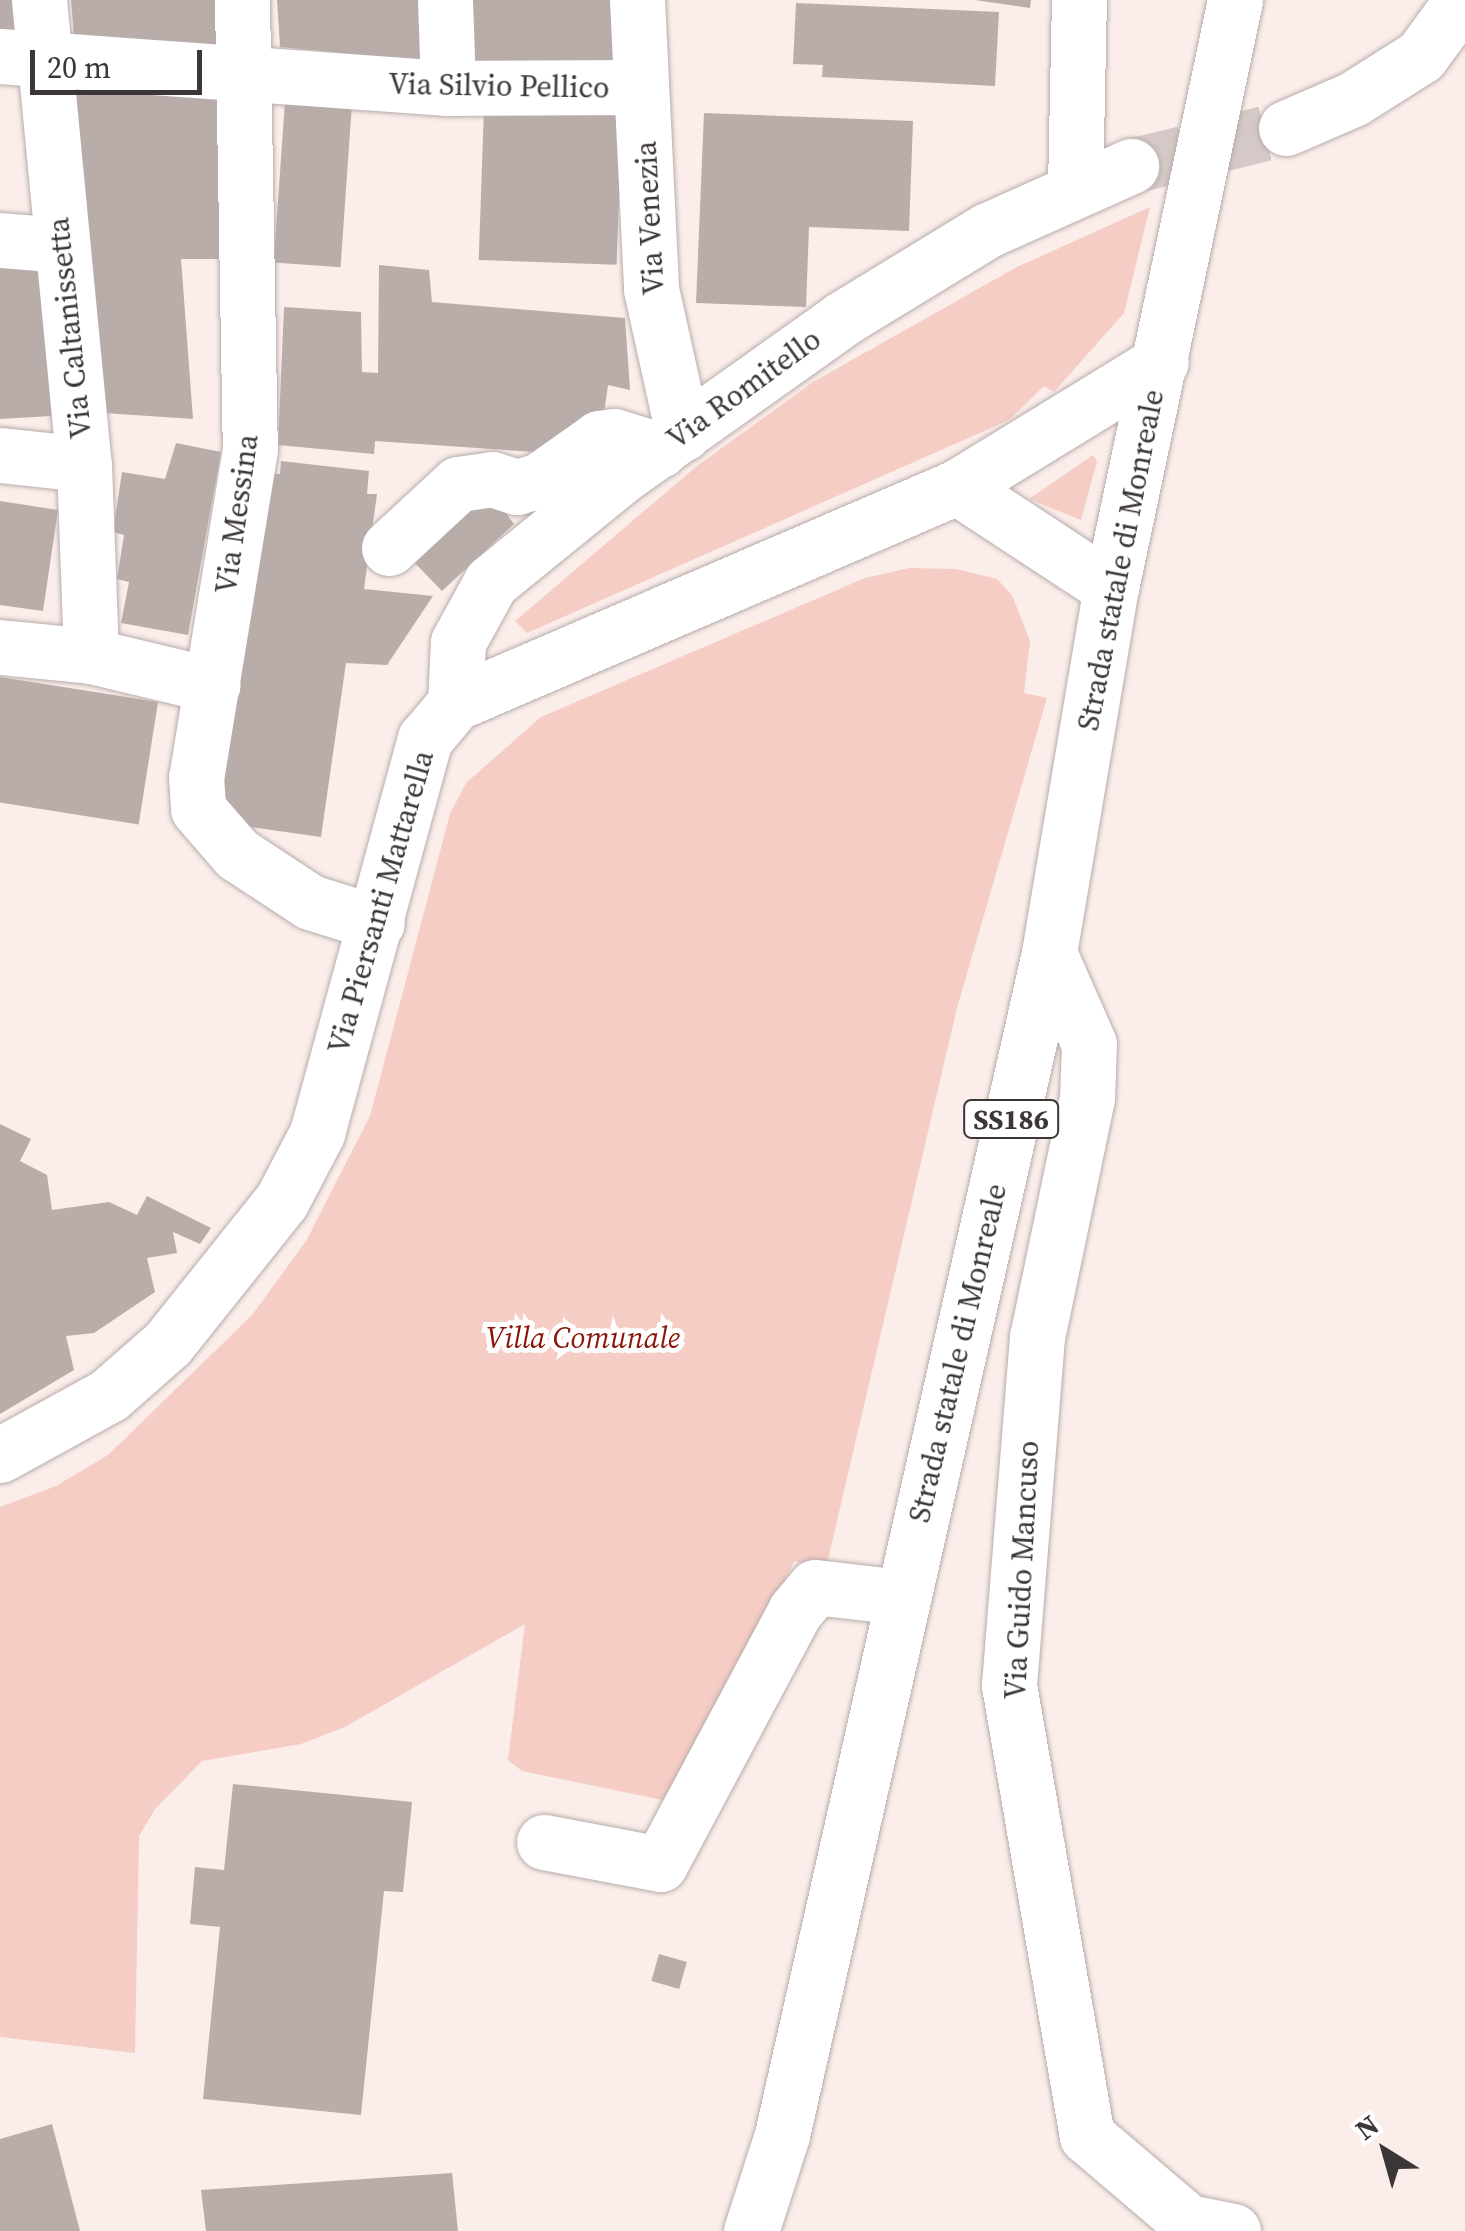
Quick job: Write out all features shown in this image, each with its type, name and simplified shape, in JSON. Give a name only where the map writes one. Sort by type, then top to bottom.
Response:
[{"type":"street","name":"Via Caltanissetta","points":[[39,0],[21,58],[62,245],[84,464],[91,656]]},
{"type":"street","name":"Via Messina","points":[[242,0],[250,449],[196,777],[198,809],[236,854],[310,902],[376,923]]},
{"type":"street","points":[[445,0],[448,88]]},
{"type":"street","name":"Via Venezia","points":[[637,0],[651,289],[671,441]]},
{"type":"street","points":[[1075,188],[1079,0]]},
{"type":"street","name":"Strada statale di Monreale","points":[[751,2231],[782,2135],[1049,953],[1111,588],[1235,0]]},
{"type":"street","points":[[1286,128],[1353,99],[1421,56],[1462,0]]},
{"type":"street","name":"Via Silvio Pellico","points":[[21,58],[448,88],[640,87]]},
{"type":"street","name":"Via Romitello","points":[[455,703],[458,642],[490,582],[671,441],[842,319],[988,230],[1075,188],[1132,166]]},
{"type":"street","points":[[0,240],[62,245]]},
{"type":"street","name":"Via Piersanti Mattarella","points":[[0,1455],[109,1395],[168,1344],[282,1200],[316,1133],[425,739],[455,703],[957,487],[1161,362]]},
{"type":"street","points":[[389,548],[458,484],[492,479],[517,487],[540,480],[599,438],[671,441]]},
{"type":"street","points":[[0,455],[84,464]]},
{"type":"street","points":[[957,487],[1111,588]]},
{"type":"street","points":[[0,647],[91,656],[213,685]]},
{"type":"street","name":"Via Guido Mancuso","points":[[1049,953],[1089,1044],[1087,1098],[1036,1337],[1009,1685],[1087,2136],[1188,2222],[1233,2231]]},
{"type":"street","points":[[544,1842],[660,1864],[796,1610],[815,1588],[902,1597]]},
{"type":"green space","points":[[1150,207],[1124,313],[1054,392],[1044,386],[1009,420],[527,633],[515,621],[697,466],[813,382],[1017,267]]},
{"type":"green space","points":[[1093,455],[1097,461],[1081,520],[1029,499]]},
{"type":"green space","name":"Villa Comunale","points":[[909,568],[956,569],[997,579],[1012,595],[1030,641],[1024,693],[1047,698],[957,1008],[826,1568],[794,1561],[682,1804],[522,1771],[508,1760],[525,1624],[345,1727],[301,1744],[202,1761],[155,1809],[139,1836],[135,2053],[0,2037],[0,1507],[56,1486],[108,1455],[253,1314],[306,1241],[370,1116],[450,814],[466,783],[541,717],[865,578]]},
{"type":"building","points":[[0,0],[16,0],[20,36],[0,35]]},
{"type":"building","points":[[71,0],[222,0],[224,53],[74,36]]},
{"type":"building","points":[[277,0],[421,0],[424,61],[280,47]]},
{"type":"building","points":[[473,0],[614,0],[614,65],[473,65]]},
{"type":"building","points":[[975,0],[1031,0],[1030,8]]},
{"type":"building","points":[[796,3],[999,12],[995,86],[822,77],[823,65],[793,64]]},
{"type":"building","points":[[81,90],[217,100],[233,259],[181,259],[193,419],[104,413],[75,96]]},
{"type":"building","points":[[285,101],[352,106],[341,267],[274,263]]},
{"type":"building","points":[[484,108],[622,113],[617,265],[479,260]]},
{"type":"building","points":[[704,113],[913,121],[909,231],[809,227],[806,307],[696,303]]},
{"type":"building","points":[[0,261],[39,262],[52,416],[0,419]]},
{"type":"building","points":[[379,265],[429,270],[432,302],[625,318],[630,390],[608,385],[603,421],[563,454],[375,441],[374,454],[278,445],[284,307],[361,312],[362,372],[378,373]]},
{"type":"building","points":[[176,443],[221,452],[188,635],[121,623],[129,582],[117,579],[124,535],[113,532],[122,472],[165,479]]},
{"type":"building","points":[[281,461],[369,471],[367,494],[377,494],[364,589],[433,596],[387,665],[346,663],[321,837],[214,822],[270,474],[280,474]]},
{"type":"building","points":[[494,497],[514,524],[442,591],[412,560],[450,520]]},
{"type":"building","points":[[0,501],[58,510],[43,611],[0,605]]},
{"type":"building","points":[[0,677],[158,702],[139,825],[0,803]]},
{"type":"building","points":[[0,1124],[31,1139],[20,1161],[47,1175],[52,1210],[109,1202],[137,1215],[147,1196],[211,1228],[200,1244],[173,1232],[177,1253],[147,1258],[155,1292],[94,1333],[66,1336],[74,1370],[0,1414]]},
{"type":"building","points":[[233,1784],[412,1802],[403,1892],[384,1891],[361,2115],[203,2099],[220,1927],[190,1924],[195,1867],[224,1870]]},
{"type":"building","points":[[659,1954],[687,1962],[679,1989],[651,1981]]},
{"type":"building","points":[[52,2124],[80,2231],[0,2231],[0,2139]]},
{"type":"building","points":[[452,2173],[458,2231],[206,2231],[201,2190]]},
{"type":"tunnel","points":[[1131,166],[1286,128]]}]
